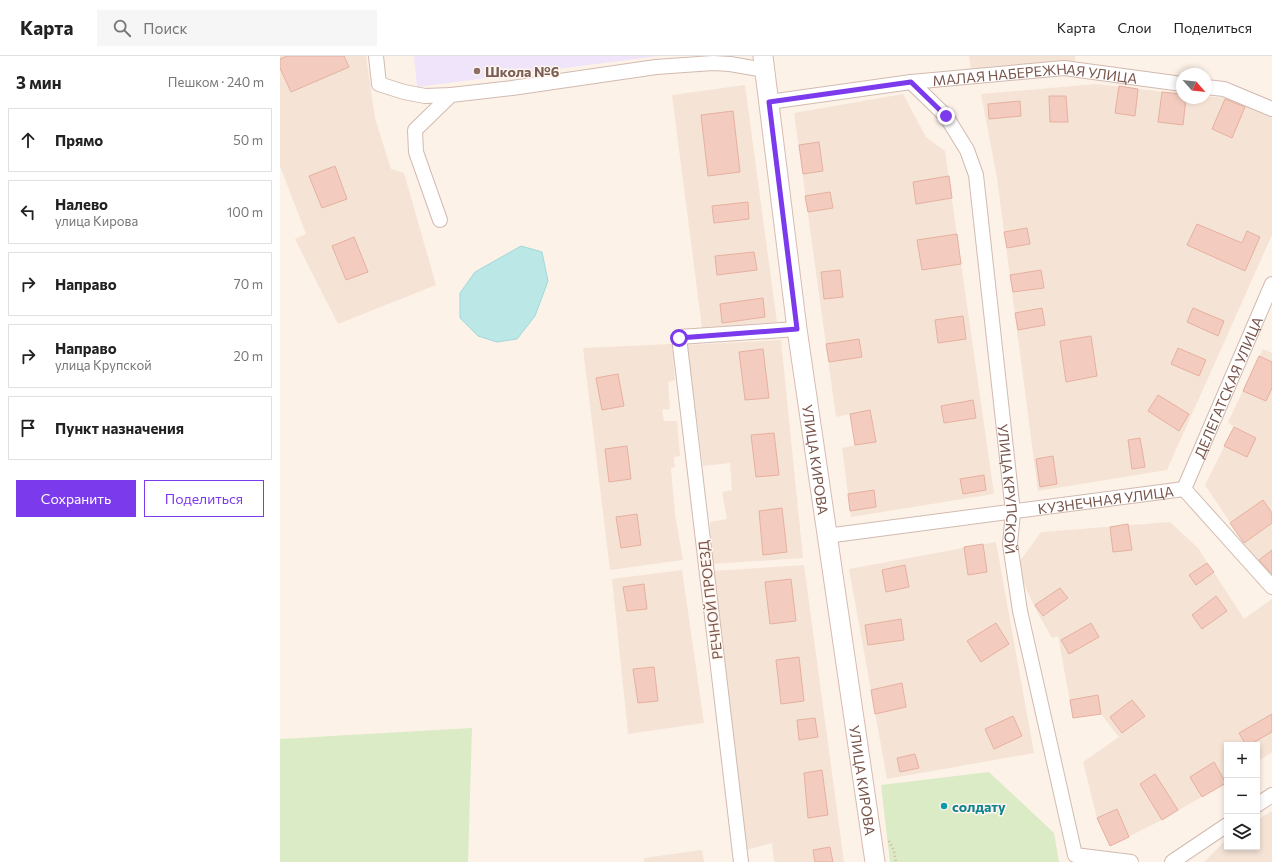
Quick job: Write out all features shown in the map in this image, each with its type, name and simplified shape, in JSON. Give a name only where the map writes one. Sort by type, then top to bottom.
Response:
[{"type":"street","points":[[376,56],[379,84],[404,92],[425,96],[451,95],[656,67],[713,63],[764,63]]},
{"type":"street","name":"УЛИЦА КИРОВА","points":[[764,63],[797,329],[826,536],[875,862]]},
{"type":"street","name":"МАЛАЯ НАБЕРЕЖНАЯ УЛИЦА","points":[[769,102],[911,82],[1064,68],[1176,83]]},
{"type":"street","name":"УЛИЦА КРУПСКОЙ","points":[[911,82],[946,116],[968,150],[976,175],[1013,512],[1010,544],[1020,611],[1075,855],[1131,862]]},
{"type":"street","points":[[1212,88],[1224,90],[1272,109]]},
{"type":"street","points":[[440,220],[416,152],[415,130],[451,95]]},
{"type":"street","name":"ДЕЛЕГАТСКАЯ УЛИЦА","points":[[1184,489],[1272,284]]},
{"type":"street","name":"РЕЧНОЙ ПРОЕЗД","points":[[741,862],[679,338],[797,329]]},
{"type":"street","name":"КУЗНЕЧНАЯ УЛИЦА","points":[[826,536],[1184,489],[1272,587]]},
{"type":"street","points":[[1260,803],[1272,795]]},
{"type":"street","points":[[1172,862],[1224,827]]},
{"type":"shaded area","points":[[280,56],[366,56],[375,118],[391,169],[404,173],[436,285],[338,324],[295,239],[306,234],[280,166]]},
{"type":"shaded area","name":"Школа №6","points":[[414,56],[658,56],[417,87]]},
{"type":"shaded area","points":[[969,56],[1075,56],[1075,61],[971,70]]},
{"type":"shaded area","points":[[1096,84],[1176,93],[1176,104],[1212,104],[1212,97],[1226,98],[1272,118],[1272,235],[1167,470],[1038,491],[997,178],[981,94]]},
{"type":"shaded area","points":[[745,85],[777,322],[702,328],[672,95]]},
{"type":"shaded area","points":[[903,94],[926,137],[945,151],[994,494],[851,517],[842,448],[855,445],[850,414],[836,417],[794,113]]},
{"type":"shaded area","points":[[781,340],[803,558],[712,564],[710,522],[727,519],[722,492],[732,490],[730,463],[703,466],[687,345]]},
{"type":"shaded area","points":[[672,344],[675,380],[668,382],[670,409],[662,410],[664,421],[677,421],[680,456],[674,457],[675,467],[671,468],[675,514],[683,560],[610,570],[583,348]]},
{"type":"shaded area","points":[[1263,349],[1272,353],[1272,577],[1244,543],[1205,485],[1234,427],[1228,422]]},
{"type":"shaded area","points":[[1170,522],[1198,548],[1244,619],[1272,599],[1272,752],[1260,760],[1260,742],[1224,742],[1224,784],[1162,820],[1110,846],[1097,818],[1083,762],[1119,737],[1101,714],[1073,718],[1058,636],[1052,638],[1035,608],[1020,575],[1020,561],[1041,532]]},
{"type":"shaded area","points":[[996,542],[1034,753],[887,779],[849,569]]},
{"type":"shaded area","points":[[804,565],[844,862],[774,862],[772,843],[746,850],[713,571]]},
{"type":"shaded area","points":[[682,570],[704,723],[628,734],[612,579]]},
{"type":"shaded area","points":[[1272,811],[1272,862],[1204,862],[1224,842],[1224,850],[1260,850],[1260,818]]},
{"type":"shaded area","points":[[702,850],[704,862],[644,862],[644,858]]},
{"type":"green space","points":[[472,728],[468,862],[280,862],[280,739]]},
{"type":"green space","points":[[989,772],[1054,833],[1059,862],[890,862],[881,785]]},
{"type":"water","points":[[521,246],[542,252],[548,281],[535,316],[517,339],[497,342],[478,336],[460,318],[460,293],[475,272]]},
{"type":"building","points":[[287,56],[344,56],[349,67],[291,92],[280,68],[280,59]]},
{"type":"building","points":[[1119,86],[1138,89],[1135,116],[1115,113]]},
{"type":"building","points":[[1162,92],[1176,93],[1176,104],[1185,104],[1183,125],[1158,122]]},
{"type":"building","points":[[1049,96],[1066,96],[1068,122],[1050,122]]},
{"type":"building","points":[[1225,99],[1245,107],[1232,138],[1212,129]]},
{"type":"building","points":[[1020,101],[1021,116],[989,119],[988,104]]},
{"type":"building","points":[[733,111],[740,172],[708,176],[701,115]]},
{"type":"building","points":[[819,142],[823,171],[803,174],[799,145]]},
{"type":"building","points":[[335,166],[347,199],[322,208],[309,176]]},
{"type":"building","points":[[949,176],[952,198],[916,204],[913,182]]},
{"type":"building","points":[[830,192],[833,208],[808,212],[805,196]]},
{"type":"building","points":[[748,202],[749,219],[714,223],[712,206]]},
{"type":"building","points":[[1197,224],[1242,243],[1247,231],[1260,237],[1245,271],[1187,245]]},
{"type":"building","points":[[1027,228],[1030,244],[1007,248],[1004,232]]},
{"type":"building","points":[[957,234],[961,264],[922,270],[917,240]]},
{"type":"building","points":[[354,237],[368,272],[346,280],[332,246]]},
{"type":"building","points":[[754,252],[757,270],[717,275],[715,256]]},
{"type":"building","points":[[840,270],[843,297],[824,299],[821,272]]},
{"type":"building","points":[[1041,270],[1044,288],[1013,292],[1010,275]]},
{"type":"building","points":[[763,298],[765,317],[722,323],[720,304]]},
{"type":"building","points":[[1042,308],[1045,325],[1018,330],[1015,313]]},
{"type":"building","points":[[1193,308],[1224,321],[1218,336],[1187,322]]},
{"type":"building","points":[[963,316],[966,339],[938,343],[935,320]]},
{"type":"building","points":[[1091,336],[1097,376],[1066,382],[1060,341]]},
{"type":"building","points":[[859,339],[862,357],[829,362],[826,344]]},
{"type":"building","points":[[1178,348],[1206,360],[1199,376],[1171,364]]},
{"type":"building","points":[[763,349],[769,398],[745,400],[739,352]]},
{"type":"building","points":[[1259,356],[1272,362],[1272,388],[1266,401],[1243,391]]},
{"type":"building","points":[[618,374],[624,406],[602,410],[596,378]]},
{"type":"building","points":[[1158,395],[1189,414],[1179,431],[1148,411]]},
{"type":"building","points":[[973,400],[976,418],[944,423],[941,406]]},
{"type":"building","points":[[870,410],[876,442],[855,445],[850,414]]},
{"type":"building","points":[[1234,427],[1256,438],[1247,457],[1224,446]]},
{"type":"building","points":[[774,433],[779,475],[756,477],[751,435]]},
{"type":"building","points":[[1140,438],[1145,467],[1132,469],[1128,440]]},
{"type":"building","points":[[627,446],[631,479],[609,482],[605,449]]},
{"type":"building","points":[[1053,456],[1057,484],[1040,487],[1036,459]]},
{"type":"building","points":[[984,475],[986,490],[963,494],[960,479]]},
{"type":"building","points":[[874,490],[876,507],[850,511],[848,494]]},
{"type":"building","points":[[1263,500],[1272,513],[1272,523],[1244,543],[1230,523]]},
{"type":"building","points":[[782,508],[787,552],[763,555],[759,511]]},
{"type":"building","points":[[637,514],[641,545],[621,548],[616,517]]},
{"type":"building","points":[[1128,524],[1132,550],[1113,552],[1110,527]]},
{"type":"building","points":[[983,544],[987,572],[968,575],[964,547]]},
{"type":"building","points":[[1272,550],[1272,574],[1259,560]]},
{"type":"building","points":[[1207,563],[1214,572],[1196,585],[1189,575]]},
{"type":"building","points":[[905,565],[909,587],[886,592],[882,570]]},
{"type":"building","points":[[791,579],[796,621],[770,624],[765,582]]},
{"type":"building","points":[[644,584],[647,609],[627,611],[623,587]]},
{"type":"building","points":[[1060,588],[1068,598],[1043,616],[1035,605]]},
{"type":"building","points":[[1216,596],[1227,611],[1202,629],[1192,615]]},
{"type":"building","points":[[901,619],[904,640],[868,645],[865,625]]},
{"type":"building","points":[[996,623],[1009,644],[981,662],[967,641]]},
{"type":"building","points":[[1091,623],[1099,637],[1069,654],[1061,640]]},
{"type":"building","points":[[799,657],[804,701],[781,704],[776,660]]},
{"type":"building","points":[[654,667],[658,701],[638,703],[633,669]]},
{"type":"building","points":[[902,683],[906,707],[875,714],[871,690]]},
{"type":"building","points":[[1098,695],[1101,714],[1073,718],[1070,700]]},
{"type":"building","points":[[1132,700],[1145,716],[1122,733],[1110,717]]},
{"type":"building","points":[[1272,714],[1272,732],[1254,742],[1244,742],[1239,733]]},
{"type":"building","points":[[1013,716],[1022,736],[994,749],[985,729]]},
{"type":"building","points":[[815,718],[818,737],[799,740],[797,720]]},
{"type":"building","points":[[915,754],[919,768],[900,772],[897,758]]},
{"type":"building","points":[[1214,762],[1224,780],[1224,784],[1202,797],[1190,777]]},
{"type":"building","points":[[822,770],[828,815],[808,818],[804,773]]},
{"type":"building","points":[[1155,774],[1178,810],[1162,820],[1140,784]]},
{"type":"building","points":[[1117,809],[1129,837],[1110,846],[1097,818]]},
{"type":"building","points":[[830,847],[833,862],[815,862],[813,850]]},
{"type":"place","name":"Школа №6","points":[[477,71]]},
{"type":"place","name":"солдату","points":[[944,806]]},
{"type":"route","points":[[679,338],[797,329],[769,102],[911,82],[946,116]]}]
